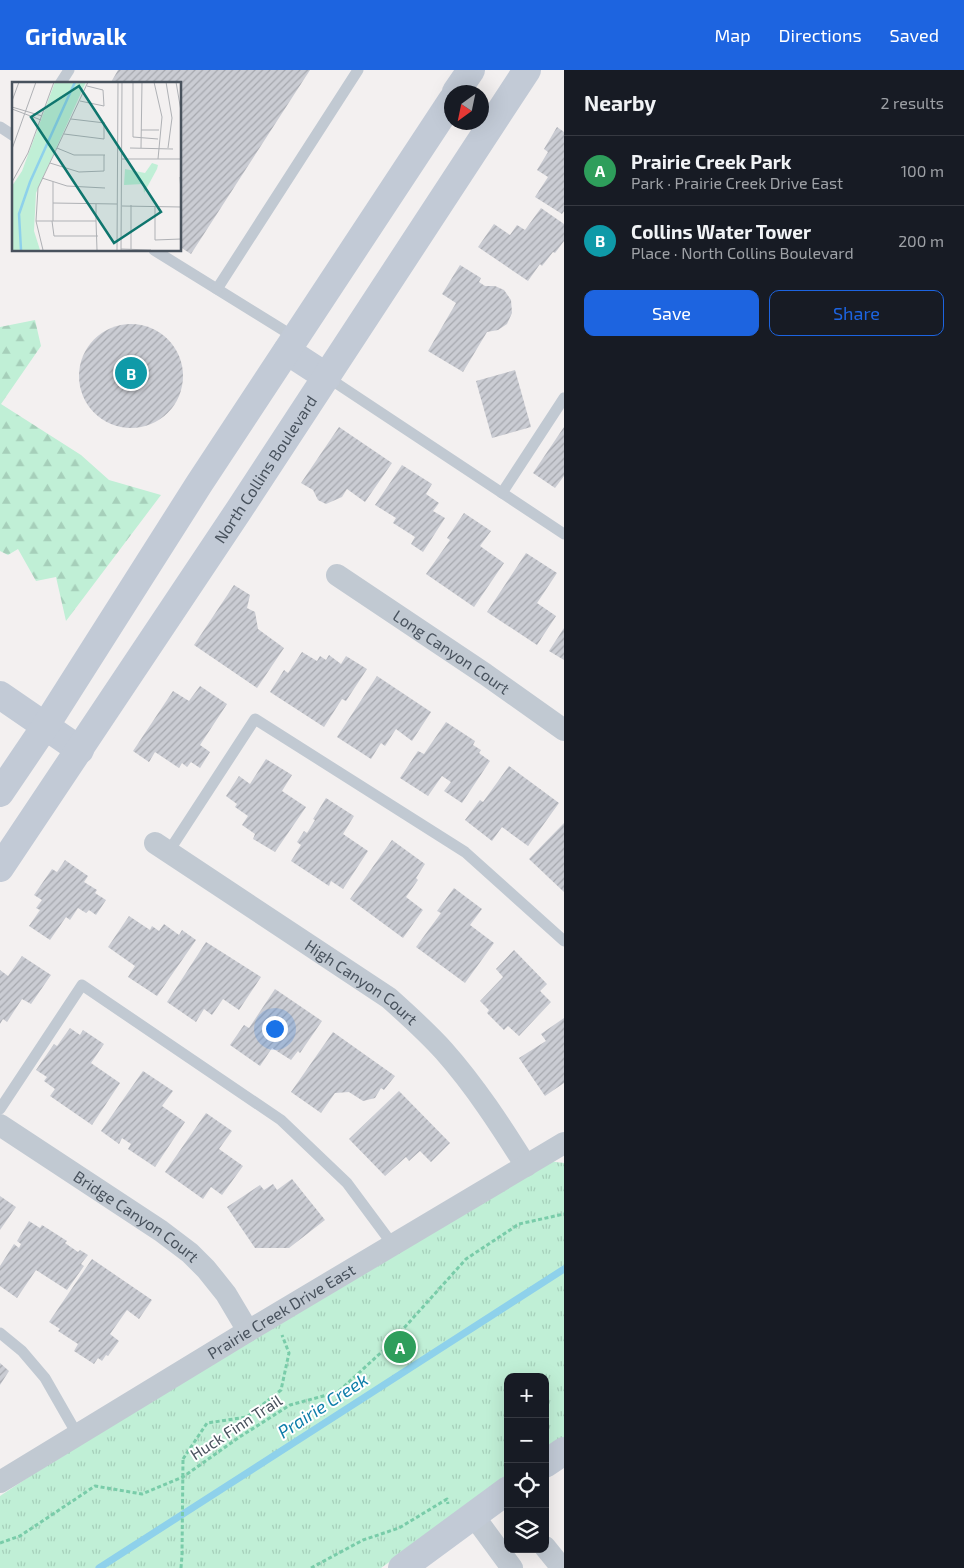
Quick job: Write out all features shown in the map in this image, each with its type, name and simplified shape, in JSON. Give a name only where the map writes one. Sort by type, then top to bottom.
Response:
[{"type":"main road","points":[[461,85],[471,70]]},
{"type":"main road","name":"North Collins Boulevard","points":[[0,868],[327,377],[527,70]]},
{"type":"main road","points":[[0,793],[46,726],[291,345],[444,112]]},
{"type":"main road","points":[[291,345],[327,377]]},
{"type":"main road","points":[[0,695],[80,750]]},
{"type":"main road","points":[[546,1463],[564,1451]]},
{"type":"main road","points":[[402,1568],[504,1495]]},
{"type":"street","name":"Long Canyon Court","points":[[337,575],[485,674],[564,730]]},
{"type":"street","name":"High Canyon Court","points":[[162,847],[389,998],[416,1021],[444,1050],[465,1076],[526,1166]]},
{"type":"street","name":"Bridge Canyon Court","points":[[0,1125],[161,1231],[190,1253],[226,1294],[248,1331]]},
{"type":"street","name":"Prairie Creek Drive East","points":[[0,1482],[248,1331],[564,1143]]},
{"type":"street","points":[[463,1523],[512,1568]]},
{"type":"street","points":[[549,1551],[562,1568]]},
{"type":"lane","points":[[61,82],[69,70]]},
{"type":"lane","points":[[217,289],[358,70]]},
{"type":"lane","points":[[0,127],[12,135]]},
{"type":"lane","points":[[156,251],[217,289],[291,345]]},
{"type":"lane","points":[[327,377],[564,534]]},
{"type":"lane","points":[[502,493],[564,398]]},
{"type":"lane","points":[[162,847],[255,719],[465,852],[564,941]]},
{"type":"lane","points":[[0,1109],[82,985],[282,1120],[347,1183],[393,1245]]},
{"type":"lane","points":[[0,1333],[22,1351],[46,1378],[77,1434]]},
{"type":"path","name":"Huck Finn Trail","points":[[0,1543],[20,1536],[95,1486],[142,1494],[183,1477],[238,1438],[290,1405],[338,1392],[386,1348],[466,1259],[519,1224],[564,1214]]},
{"type":"path","name":"Huck Finn Trail","points":[[181,1568],[183,1459],[207,1423],[247,1417],[281,1390],[289,1353],[275,1315]]},
{"type":"path","points":[[311,1568],[363,1540],[399,1528],[448,1499],[463,1523]]},
{"type":"green space","points":[[35,320],[41,346],[1,404],[81,455],[109,480],[161,495],[66,621],[56,577],[36,581],[18,549],[8,555],[0,551],[0,327]]},
{"type":"green space","points":[[548,1161],[564,1163],[564,1437],[549,1447],[549,1373],[504,1373],[504,1480],[381,1568],[0,1568],[0,1496],[139,1404]]},
{"type":"building","points":[[118,70],[310,70],[191,254],[181,248],[181,82],[111,82]]},
{"type":"building","points":[[557,127],[564,132],[564,211],[562,214],[535,197],[548,177],[537,170],[548,152],[544,149]]},
{"type":"building","points":[[541,208],[564,224],[564,241],[542,266],[540,264],[528,281],[478,247],[494,224],[510,235],[517,225],[525,230]]},
{"type":"building","points":[[460,265],[481,278],[479,282],[485,286],[495,286],[504,290],[511,300],[512,313],[507,324],[498,330],[487,332],[463,372],[428,351],[456,303],[442,294]]},
{"type":"building","points":[[131,324],[151,328],[160,332],[168,339],[175,347],[179,356],[183,376],[179,396],[175,405],[168,413],[160,420],[151,424],[131,428],[111,424],[102,420],[94,413],[87,405],[83,396],[79,376],[83,356],[87,347],[94,339],[102,332],[111,328]]},
{"type":"building","points":[[515,370],[531,427],[492,438],[476,381]]},
{"type":"building","points":[[339,427],[392,463],[365,502],[347,489],[342,497],[326,504],[318,500],[313,490],[301,483]]},
{"type":"building","points":[[564,427],[564,476],[555,488],[533,473]]},
{"type":"building","points":[[402,465],[432,484],[426,494],[439,503],[433,511],[445,518],[423,552],[411,544],[415,537],[393,523],[396,518],[375,505]]},
{"type":"building","points":[[464,513],[491,531],[480,546],[504,563],[474,607],[426,574],[450,540],[447,538]]},
{"type":"building","points":[[526,553],[557,573],[537,603],[556,616],[537,645],[487,612]]},
{"type":"building","points":[[234,585],[250,595],[247,608],[255,612],[258,629],[284,648],[257,688],[194,645]]},
{"type":"building","points":[[564,628],[564,660],[549,651]]},
{"type":"building","points":[[302,652],[317,661],[320,656],[326,660],[329,655],[341,664],[346,656],[367,669],[346,701],[342,699],[324,727],[270,692],[284,670],[288,673]]},
{"type":"building","points":[[377,676],[431,712],[412,741],[396,729],[385,746],[381,743],[371,759],[337,737]]},
{"type":"building","points":[[200,686],[227,704],[200,745],[210,752],[200,768],[191,762],[187,767],[182,763],[179,768],[155,752],[149,762],[133,751],[173,691],[189,701]]},
{"type":"building","points":[[446,722],[475,741],[473,745],[481,750],[479,753],[490,761],[462,803],[444,791],[451,782],[442,776],[428,796],[400,778],[418,751],[424,754]]},
{"type":"building","points":[[266,759],[292,775],[282,791],[306,807],[275,852],[253,839],[255,834],[242,825],[248,816],[235,807],[237,804],[226,796],[239,776],[250,784]]},
{"type":"building","points":[[509,766],[559,803],[528,846],[502,827],[492,841],[465,820],[480,800],[483,802]]},
{"type":"building","points":[[326,798],[354,816],[343,834],[368,851],[343,889],[331,881],[329,886],[291,861],[301,845],[297,842],[304,831],[307,833]]},
{"type":"building","points":[[564,823],[564,892],[529,859]]},
{"type":"building","points":[[392,840],[425,864],[416,878],[418,880],[406,897],[423,910],[403,938],[350,899]]},
{"type":"building","points":[[65,860],[88,876],[84,882],[97,890],[95,893],[106,900],[96,915],[89,910],[86,913],[78,908],[70,920],[66,917],[50,940],[29,926],[40,910],[36,908],[42,900],[34,895],[52,869],[57,872]]},
{"type":"building","points":[[454,888],[482,909],[470,925],[494,943],[465,983],[416,947],[441,913],[437,911]]},
{"type":"building","points":[[129,916],[150,930],[152,926],[159,931],[164,924],[179,935],[182,930],[196,940],[157,996],[128,977],[135,966],[108,947]]},
{"type":"building","points":[[206,942],[261,977],[239,1010],[223,999],[212,1015],[204,1009],[196,1022],[167,1002]]},
{"type":"building","points":[[514,950],[547,984],[540,991],[551,1002],[519,1036],[508,1026],[504,1030],[487,1013],[489,1010],[480,1001],[503,977],[496,969]]},
{"type":"building","points":[[22,956],[51,975],[31,1004],[22,999],[7,1022],[3,1019],[0,1024],[0,970],[8,976]]},
{"type":"building","points":[[275,989],[322,1021],[300,1053],[298,1051],[291,1060],[272,1048],[260,1066],[230,1045],[244,1025],[249,1028]]},
{"type":"building","points":[[564,1018],[564,1083],[545,1096],[519,1058],[546,1041],[541,1034]]},
{"type":"building","points":[[70,1028],[80,1035],[83,1030],[104,1044],[91,1063],[120,1083],[92,1125],[50,1096],[55,1089],[44,1081],[47,1077],[36,1070],[54,1044],[57,1046]]},
{"type":"building","points":[[333,1032],[395,1076],[384,1090],[381,1088],[375,1098],[363,1101],[349,1092],[335,1093],[321,1113],[291,1092]]},
{"type":"building","points":[[143,1071],[173,1091],[162,1106],[185,1122],[155,1167],[128,1149],[131,1144],[122,1138],[119,1144],[101,1131]]},
{"type":"building","points":[[399,1091],[450,1143],[431,1162],[420,1151],[409,1161],[406,1157],[385,1176],[349,1139]]},
{"type":"building","points":[[206,1113],[232,1131],[219,1149],[243,1166],[222,1195],[211,1187],[203,1199],[165,1172]]},
{"type":"building","points":[[292,1179],[325,1220],[289,1248],[255,1248],[227,1207],[260,1185],[264,1190],[273,1184],[277,1190]]},
{"type":"building","points":[[0,1196],[16,1207],[0,1230]]},
{"type":"building","points":[[29,1221],[40,1228],[42,1225],[67,1241],[65,1243],[78,1252],[80,1250],[88,1255],[81,1264],[84,1266],[67,1290],[36,1270],[17,1298],[0,1286],[0,1266],[14,1244],[19,1248],[21,1244],[17,1241]]},
{"type":"building","points":[[92,1259],[152,1300],[139,1319],[127,1310],[110,1334],[119,1341],[108,1356],[106,1355],[102,1361],[98,1358],[94,1364],[74,1351],[78,1344],[58,1331],[60,1329],[49,1322]]},
{"type":"building","points":[[0,1363],[9,1371],[0,1385]]},
{"type":"waterway","name":"Prairie Creek","points":[[99,1568],[564,1269]]},
{"type":"place","name":"Collins Water Tower","points":[[131,373]]},
{"type":"place","name":"Prairie Creek Park","points":[[400,1347]]}]
